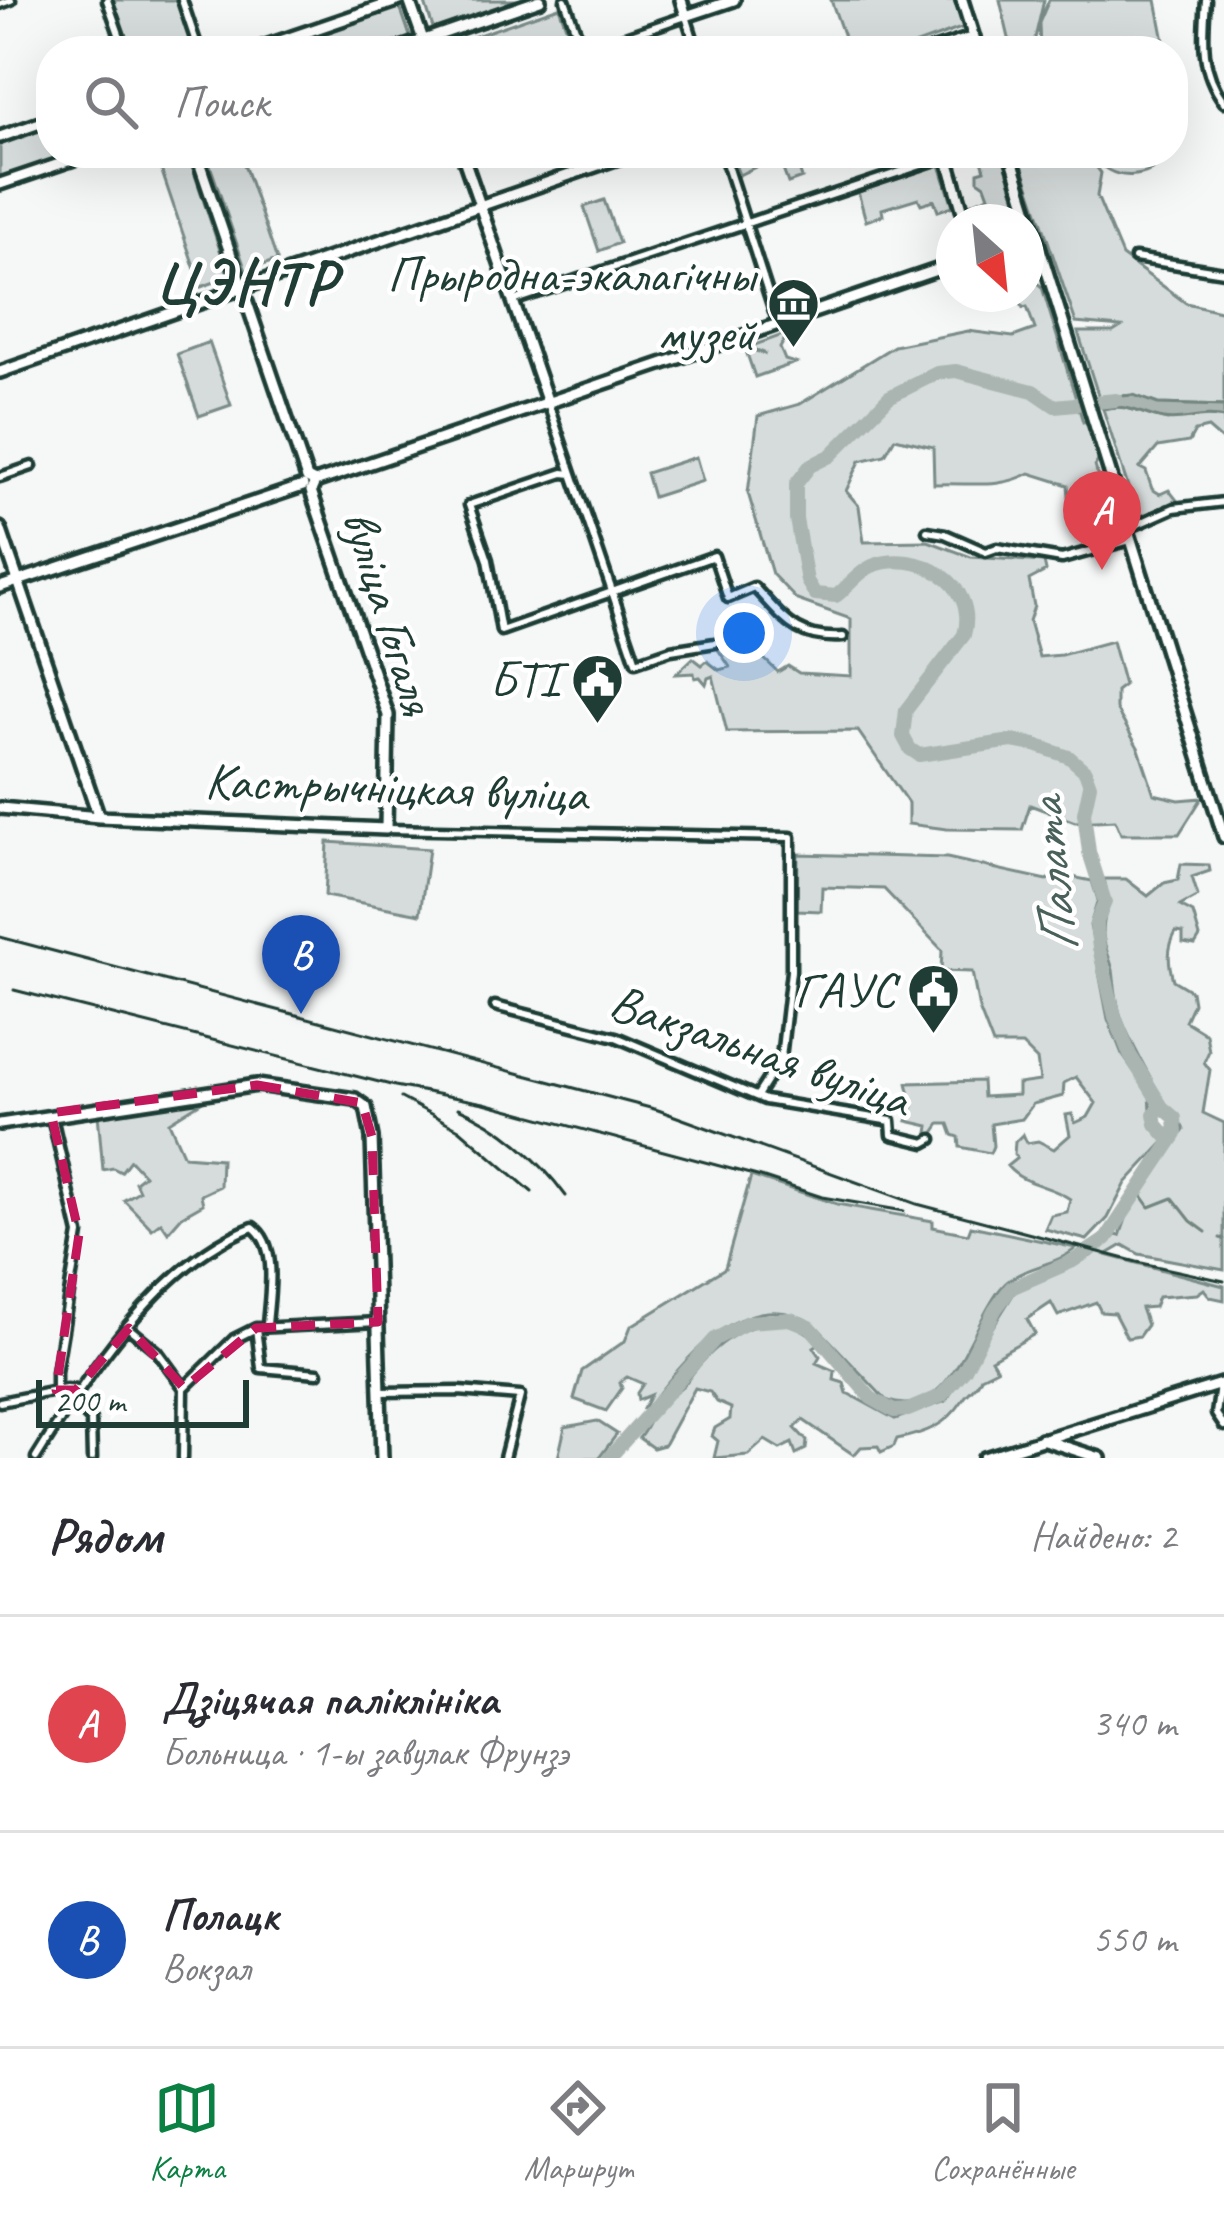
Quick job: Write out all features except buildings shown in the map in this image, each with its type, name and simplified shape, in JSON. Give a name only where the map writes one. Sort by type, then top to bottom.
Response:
[{"type":"street","points":[[0,4],[11,0]]},
{"type":"street","points":[[107,0],[120,36]]},
{"type":"street","points":[[182,0],[195,36]]},
{"type":"street","points":[[295,36],[400,0]]},
{"type":"street","points":[[409,0],[422,36]]},
{"type":"street","points":[[450,36],[540,0]]},
{"type":"street","points":[[565,0],[578,36]]},
{"type":"street","points":[[682,0],[692,36]]},
{"type":"street","points":[[628,36],[734,0]]},
{"type":"street","points":[[962,0],[974,36]]},
{"type":"street","points":[[1205,0],[1207,71],[1224,102]]},
{"type":"street","points":[[0,137],[36,124]]},
{"type":"street","points":[[0,184],[47,168]]},
{"type":"street","name":"вуліца Гогаля","points":[[201,168],[388,715],[386,829]]},
{"type":"street","points":[[467,168],[636,662],[716,643]]},
{"type":"street","points":[[0,371],[585,168]]},
{"type":"street","points":[[728,168],[778,324]]},
{"type":"street","points":[[513,301],[908,168]]},
{"type":"street","points":[[953,168],[962,204]]},
{"type":"street","points":[[1015,168],[1224,837]]},
{"type":"street","points":[[1135,257],[1224,272]]},
{"type":"street","points":[[0,587],[936,270]]},
{"type":"street","points":[[0,478],[32,466]]},
{"type":"street","points":[[572,474],[563,473],[469,506],[488,560],[501,631],[714,556],[728,598],[754,587],[796,630],[818,639],[843,637]]},
{"type":"street","points":[[927,531],[986,552],[997,548],[1062,559],[1131,534],[1174,508],[1224,502]]},
{"type":"street","points":[[0,528],[99,817]]},
{"type":"street","name":"Кастрычніцкая вуліца","points":[[0,808],[99,817],[386,829],[791,837],[791,971],[781,1058],[757,1096]]},
{"type":"street","name":"Вакзальная вуліца","points":[[495,1006],[616,1037],[757,1096],[891,1121],[892,1135],[925,1142],[932,1139]]},
{"type":"street","points":[[0,1124],[257,1085],[335,1093],[366,1107],[373,1137],[382,1458]]},
{"type":"street","points":[[51,1113],[79,1234],[56,1390],[91,1420],[92,1458]]},
{"type":"street","points":[[36,1458],[76,1390],[129,1328],[187,1267],[253,1227],[262,1234],[269,1258],[267,1325]]},
{"type":"street","points":[[184,1388],[235,1339],[256,1328],[378,1322]]},
{"type":"street","points":[[129,1328],[157,1352],[184,1388],[183,1458]]},
{"type":"street","points":[[256,1328],[261,1368],[318,1373]]},
{"type":"street","points":[[984,1458],[1014,1453],[1041,1439],[1222,1385],[1216,1414],[1224,1426]]},
{"type":"street","points":[[0,1402],[76,1390]]},
{"type":"street","points":[[380,1392],[520,1396],[504,1458]]},
{"type":"street","points":[[1083,1427],[1079,1440],[1084,1454]]},
{"type":"street","points":[[1041,1439],[1100,1458]]},
{"type":"highlighted area","points":[[257,1085],[362,1103],[372,1137],[378,1322],[256,1328],[184,1388],[129,1328],[76,1390],[56,1390],[79,1234],[51,1113]]},
{"type":"shaded area","points":[[111,0],[178,0],[191,36],[124,36]]},
{"type":"shaded area","points":[[424,0],[523,0],[434,31]]},
{"type":"shaded area","points":[[831,0],[954,0],[964,27],[939,36],[844,36]]},
{"type":"shaded area","points":[[1000,0],[1044,0],[1036,36],[1008,36]]},
{"type":"shaded area","points":[[1049,0],[1156,0],[1163,36],[1039,36],[1039,23]]},
{"type":"shaded area","points":[[400,7],[410,36],[313,36]]},
{"type":"shaded area","points":[[559,7],[569,36],[476,36]]},
{"type":"shaded area","points":[[36,130],[36,167],[0,179],[0,142]]},
{"type":"shaded area","points":[[161,168],[193,168],[229,277],[201,287]]},
{"type":"shaded area","points":[[211,168],[245,168],[277,260],[246,271]]},
{"type":"shaded area","points":[[782,168],[799,168],[802,178],[788,183]]},
{"type":"shaded area","points":[[941,168],[952,204],[936,206],[934,200],[921,204],[918,198],[882,209],[883,215],[866,221],[858,192]]},
{"type":"shaded area","points":[[1007,168],[1018,204],[969,204],[989,196],[978,172]]},
{"type":"shaded area","points":[[1023,168],[1097,168],[1101,173],[1097,196],[1122,256],[1186,303],[1224,312],[1224,406],[1158,404],[1133,395],[1099,398],[1078,332],[1113,332],[1121,327],[1076,323],[1044,229],[1044,204],[1035,204]]},
{"type":"shaded area","points":[[1106,168],[1155,168],[1130,176]]},
{"type":"shaded area","points":[[604,200],[619,243],[599,251],[584,207]]},
{"type":"shaded area","points":[[1044,294],[1099,459],[1095,466],[1103,493],[1098,496],[1099,510],[1070,508],[1068,485],[1030,473],[995,483],[934,484],[933,447],[895,438],[885,455],[860,461],[846,491],[859,506],[864,542],[928,541],[971,557],[1044,562],[1046,571],[1029,580],[1034,606],[1029,621],[1039,657],[1112,641],[1124,685],[1116,691],[1116,709],[1139,749],[1154,794],[1179,800],[1202,798],[1179,834],[1121,834],[1115,820],[1075,822],[1030,805],[1022,830],[908,824],[908,803],[858,731],[727,732],[713,676],[706,684],[694,673],[676,674],[693,658],[719,670],[730,667],[717,648],[728,641],[749,658],[759,654],[778,672],[788,666],[799,673],[851,676],[851,619],[797,600],[772,574],[748,493],[758,416],[800,404],[894,346],[968,331],[1013,337],[1035,329],[1029,312],[1044,312]]},
{"type":"shaded area","points":[[788,333],[780,348],[785,360],[795,363],[755,377],[745,348],[766,354],[749,347]]},
{"type":"shaded area","points":[[209,342],[231,405],[199,416],[177,354]]},
{"type":"shaded area","points":[[1133,395],[1158,404],[1224,406],[1224,418],[1163,419],[1126,408],[1103,409],[1099,398]]},
{"type":"shaded area","points":[[1117,405],[1167,420],[1200,415],[1224,418],[1224,442],[1208,428],[1195,431],[1189,442],[1158,447],[1140,468],[1146,471],[1152,489],[1160,494],[1169,490],[1180,504],[1138,518],[1103,409]]},
{"type":"shaded area","points":[[696,457],[703,481],[653,497],[646,473]]},
{"type":"shaded area","points":[[328,842],[429,849],[420,914],[325,896]]},
{"type":"shaded area","points":[[798,854],[947,858],[1047,880],[1058,874],[1092,881],[1098,900],[1090,925],[1108,1019],[1122,1054],[1150,1095],[1152,1126],[1165,1141],[1126,1183],[1108,1218],[1087,1240],[1045,1229],[1051,1215],[1067,1212],[1070,1199],[1007,1166],[1017,1158],[1015,1142],[1023,1134],[1027,1143],[1038,1141],[1054,1149],[1070,1135],[1066,1115],[1072,1114],[1075,1123],[1088,1117],[1096,1103],[1076,1077],[1064,1083],[1063,1096],[1033,1104],[1022,1119],[991,1124],[990,1153],[960,1147],[949,1124],[940,1124],[933,1134],[928,1133],[929,1126],[907,1121],[913,1106],[907,1083],[982,1081],[983,1097],[1018,1095],[1018,1084],[1040,1081],[1037,1060],[1022,1045],[993,1045],[972,972],[941,971],[942,950],[884,889],[822,887],[821,911],[797,910]]},
{"type":"shaded area","points":[[1181,864],[1209,865],[1210,871],[1192,877],[1198,896],[1180,906],[1193,913],[1200,937],[1195,945],[1183,943],[1183,933],[1176,932],[1169,961],[1173,980],[1191,991],[1193,1003],[1185,1021],[1206,1034],[1209,1051],[1204,1062],[1210,1070],[1203,1113],[1224,1123],[1224,1270],[1139,1254],[1123,1245],[1106,1255],[1224,1286],[1224,1300],[1210,1297],[1204,1289],[1197,1294],[1158,1297],[1154,1307],[1141,1308],[1147,1325],[1139,1336],[1127,1338],[1114,1313],[1101,1312],[1096,1302],[1058,1316],[1051,1303],[1027,1319],[1035,1334],[991,1359],[997,1369],[981,1377],[950,1416],[926,1431],[897,1439],[881,1452],[878,1446],[861,1447],[854,1455],[803,1420],[795,1428],[807,1441],[806,1449],[796,1454],[792,1443],[780,1449],[765,1440],[748,1455],[714,1458],[718,1441],[712,1436],[715,1428],[730,1419],[731,1408],[717,1402],[710,1392],[695,1388],[664,1445],[653,1448],[639,1438],[658,1406],[713,1351],[746,1329],[764,1324],[802,1330],[820,1343],[814,1347],[820,1356],[816,1363],[835,1371],[834,1380],[844,1383],[847,1393],[895,1419],[946,1401],[1016,1290],[1091,1256],[1120,1236],[1128,1213],[1184,1130],[1163,1101],[1121,1017],[1103,934],[1104,879],[1126,879],[1148,896],[1164,883],[1178,880]]},
{"type":"shaded area","points":[[209,1097],[169,1122],[184,1156],[221,1159],[220,1186],[201,1195],[203,1204],[182,1216],[168,1232],[161,1222],[152,1229],[124,1200],[139,1191],[135,1182],[144,1175],[130,1160],[121,1172],[103,1170],[98,1114]]},
{"type":"shaded area","points":[[751,1176],[837,1204],[933,1221],[933,1227],[968,1234],[971,1226],[1076,1248],[1009,1280],[943,1384],[927,1398],[908,1404],[886,1400],[814,1324],[789,1313],[764,1312],[718,1332],[678,1370],[646,1410],[650,1395],[638,1400],[643,1384],[627,1377],[606,1411],[574,1399],[582,1371],[625,1341],[631,1326],[725,1268]]},
{"type":"shaded area","points":[[597,1421],[617,1434],[599,1458],[558,1458],[565,1427]]},
{"type":"waterway","name":"Палата","points":[[609,1458],[715,1339],[748,1322],[790,1319],[810,1327],[871,1398],[894,1411],[941,1396],[965,1369],[1011,1288],[1073,1261],[1106,1239],[1176,1134],[1175,1118],[1162,1107],[1130,1055],[1115,1017],[1096,924],[1105,902],[1089,852],[1084,813],[1090,785],[1085,771],[1069,757],[1012,741],[919,755],[910,749],[903,736],[906,710],[964,635],[962,600],[940,574],[907,562],[872,566],[836,596],[815,594],[807,581],[796,519],[796,484],[810,466],[830,456],[889,397],[937,373],[956,371],[1033,391],[1055,406],[1116,400]]},
{"type":"waterway","points":[[1162,1107],[1154,1114],[1156,1124],[1171,1141]]},
{"type":"waterway","points":[[1138,1190],[1150,1207],[1173,1198],[1206,1232]]},
{"type":"waterway","points":[[1220,1238],[1224,1239]]},
{"type":"railway","points":[[0,937],[658,1110],[917,1204],[1224,1281]]},
{"type":"railway","points":[[14,990],[395,1086],[484,1103],[822,1197],[904,1211]]},
{"type":"railway","points":[[401,1098],[459,1129],[532,1192]]},
{"type":"railway","points":[[458,1108],[518,1144],[566,1196]]},
{"type":"place","name":"Прыродна-экалагічны музей","points":[[794,349]]},
{"type":"place","name":"Дзіцячая паліклініка","points":[[1102,570]]},
{"type":"place","name":"БТІ","points":[[598,725]]},
{"type":"place","name":"Полацк","points":[[301,1014]]},
{"type":"place","name":"ГАУС","points":[[934,1036]]},
{"type":"district","name":"ЦЭНТР","points":[[246,282]]}]
